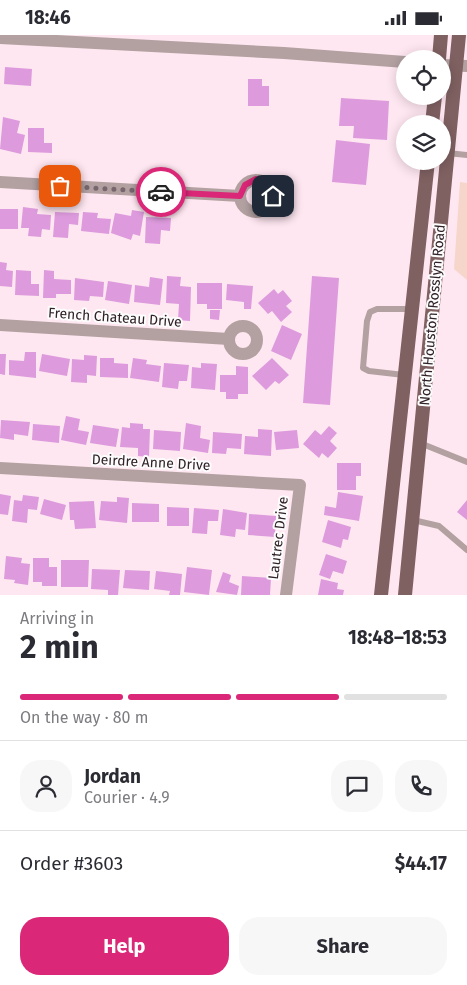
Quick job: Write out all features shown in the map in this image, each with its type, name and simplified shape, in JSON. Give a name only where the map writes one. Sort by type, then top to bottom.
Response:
[{"type":"main road","points":[[440,50],[441,35]]},
{"type":"main road","name":"North Houston Rosslyn Road","points":[[450,115],[459,35]]},
{"type":"main road","name":"North Houston Rosslyn Road","points":[[381,595],[427,170]]},
{"type":"main road","name":"North Houston Rosslyn Road","points":[[405,595],[445,170]]},
{"type":"main road","points":[[416,268],[436,272]]},
{"type":"main road","points":[[397,439],[420,443]]},
{"type":"main road","points":[[390,510],[412,520]]},
{"type":"street","points":[[0,38],[284,53],[396,61]]},
{"type":"street","points":[[0,182],[240,196]]},
{"type":"street","name":"French Chateau Drive","points":[[0,325],[229,339]]},
{"type":"street","name":"Deirdre Anne Drive","points":[[0,468],[300,485]]},
{"type":"street","name":"Lautrec Drive","points":[[286,595],[300,485]]},
{"type":"lane","points":[[451,153],[467,155]]},
{"type":"lane","points":[[404,375],[369,371],[363,368],[367,321],[370,312],[377,309],[412,309]]},
{"type":"lane","points":[[420,443],[467,462]]},
{"type":"lane","points":[[412,520],[439,526],[467,550]]},
{"type":"shaded area","points":[[460,182],[467,183],[467,280],[454,269]]},
{"type":"building","points":[[5,67],[32,69],[31,86],[4,84]]},
{"type":"building","points":[[248,79],[262,79],[262,86],[269,86],[269,106],[248,106]]},
{"type":"building","points":[[341,98],[389,101],[387,140],[353,138],[354,126],[339,126]]},
{"type":"building","points":[[3,117],[20,121],[17,133],[25,135],[21,154],[0,149]]},
{"type":"building","points":[[28,128],[44,128],[44,143],[52,143],[52,153],[28,152]]},
{"type":"building","points":[[336,140],[370,144],[366,185],[332,182]]},
{"type":"building","points":[[23,207],[38,209],[37,214],[51,215],[50,230],[42,229],[41,237],[28,236],[29,228],[21,228]]},
{"type":"building","points":[[0,209],[18,209],[18,229],[0,229]]},
{"type":"building","points":[[132,210],[144,212],[140,236],[133,234],[131,240],[111,233],[115,213],[131,216]]},
{"type":"building","points":[[55,212],[79,213],[78,225],[69,224],[68,238],[53,237]]},
{"type":"building","points":[[83,212],[98,213],[97,218],[111,219],[109,234],[81,231]]},
{"type":"building","points":[[146,217],[171,218],[170,231],[161,230],[160,244],[145,243]]},
{"type":"building","points":[[0,262],[7,263],[6,270],[13,271],[12,287],[0,286]]},
{"type":"building","points":[[16,270],[31,271],[31,284],[39,284],[39,296],[15,295]]},
{"type":"building","points":[[44,270],[54,271],[54,279],[71,280],[71,294],[56,294],[56,298],[43,298]]},
{"type":"building","points":[[167,276],[181,277],[180,286],[191,287],[190,321],[178,320],[179,304],[166,303]]},
{"type":"building","points":[[312,276],[339,278],[330,405],[303,403]]},
{"type":"building","points":[[150,277],[163,279],[160,305],[134,302],[135,285],[149,287]]},
{"type":"building","points":[[75,278],[104,282],[103,297],[90,296],[89,301],[74,300]]},
{"type":"building","points":[[108,281],[132,285],[129,304],[105,300]]},
{"type":"building","points":[[197,283],[222,283],[222,309],[207,309],[207,304],[197,304]]},
{"type":"building","points":[[227,284],[253,286],[251,309],[244,309],[244,302],[226,300]]},
{"type":"building","points":[[274,289],[278,294],[283,290],[292,301],[286,306],[292,312],[281,322],[272,311],[268,314],[258,303]]},
{"type":"building","points":[[210,310],[220,310],[219,320],[210,319]]},
{"type":"building","points":[[282,325],[302,334],[291,360],[271,351]]},
{"type":"building","points":[[25,352],[36,352],[36,378],[9,375],[9,360],[24,361]]},
{"type":"building","points":[[0,354],[6,354],[5,375],[0,374]]},
{"type":"building","points":[[42,354],[70,359],[67,376],[39,371]]},
{"type":"building","points":[[84,355],[97,356],[96,376],[87,375],[87,383],[71,382],[72,359],[84,360]]},
{"type":"building","points":[[100,358],[114,358],[114,363],[128,364],[128,378],[100,377]]},
{"type":"building","points":[[133,358],[147,360],[146,364],[161,366],[159,382],[130,378]]},
{"type":"building","points":[[272,358],[289,375],[279,384],[275,381],[266,390],[252,376]]},
{"type":"building","points":[[164,363],[189,365],[187,381],[179,381],[178,389],[162,387]]},
{"type":"building","points":[[201,363],[217,364],[215,390],[191,388],[192,367],[201,368]]},
{"type":"building","points":[[236,366],[248,367],[248,394],[238,394],[238,399],[226,399],[226,392],[220,392],[220,375],[236,375]]},
{"type":"building","points":[[66,416],[80,419],[78,430],[89,432],[86,445],[61,440]]},
{"type":"building","points":[[1,420],[30,422],[28,436],[14,434],[14,440],[0,438]]},
{"type":"building","points":[[130,423],[143,424],[143,429],[150,429],[149,457],[138,456],[138,448],[120,447],[122,427],[130,428]]},
{"type":"building","points":[[186,423],[201,426],[200,438],[210,440],[208,453],[183,449]]},
{"type":"building","points":[[33,424],[60,426],[59,443],[32,440]]},
{"type":"building","points":[[93,425],[119,429],[116,447],[90,443]]},
{"type":"building","points":[[329,426],[337,433],[330,441],[337,448],[328,458],[322,453],[319,458],[303,444],[315,430],[321,435]]},
{"type":"building","points":[[258,429],[272,430],[271,456],[244,454],[245,436],[258,437]]},
{"type":"building","points":[[154,430],[181,432],[180,451],[153,449]]},
{"type":"building","points":[[297,430],[299,448],[276,450],[274,432]]},
{"type":"building","points":[[213,432],[242,434],[241,449],[227,448],[226,454],[212,453]]},
{"type":"building","points":[[337,463],[361,463],[361,476],[356,476],[356,490],[337,490]]},
{"type":"building","points":[[338,492],[363,496],[359,521],[324,515],[325,506],[336,508]]},
{"type":"building","points":[[0,494],[11,496],[8,515],[0,514]]},
{"type":"building","points":[[23,495],[39,497],[37,510],[28,509],[27,523],[12,521],[14,500],[22,501]]},
{"type":"building","points":[[117,497],[129,498],[127,523],[99,520],[101,501],[117,502]]},
{"type":"building","points":[[44,499],[66,505],[62,520],[40,514]]},
{"type":"building","points":[[467,500],[467,520],[457,512]]},
{"type":"building","points":[[94,501],[96,528],[75,529],[74,520],[70,520],[69,502]]},
{"type":"building","points":[[132,503],[159,504],[159,522],[132,522]]},
{"type":"building","points":[[167,507],[189,508],[189,526],[167,526]]},
{"type":"building","points":[[194,508],[219,510],[218,521],[208,521],[207,534],[192,533]]},
{"type":"building","points":[[223,509],[247,513],[245,530],[236,529],[235,537],[220,535]]},
{"type":"building","points":[[249,514],[276,516],[275,537],[248,535]]},
{"type":"building","points":[[328,520],[351,527],[348,540],[343,539],[341,548],[322,542]]},
{"type":"building","points":[[326,554],[347,561],[343,574],[333,571],[330,579],[319,575]]},
{"type":"building","points":[[6,556],[22,558],[21,563],[30,564],[28,585],[14,583],[15,580],[4,579]]},
{"type":"building","points":[[33,558],[49,558],[49,567],[57,567],[57,586],[42,586],[42,582],[33,582]]},
{"type":"building","points":[[61,560],[89,560],[88,587],[61,587]]},
{"type":"building","points":[[187,567],[212,570],[209,595],[184,592]]},
{"type":"building","points":[[92,569],[120,570],[118,595],[108,595],[108,590],[91,589]]},
{"type":"building","points":[[125,570],[150,571],[149,590],[123,588]]},
{"type":"building","points":[[156,571],[182,574],[180,595],[169,595],[170,591],[154,589]]},
{"type":"building","points":[[223,572],[231,575],[229,582],[239,586],[237,595],[216,592]]},
{"type":"building","points":[[242,576],[271,578],[270,595],[241,595]]},
{"type":"building","points":[[321,579],[338,583],[337,589],[344,590],[343,595],[318,595]]},
{"type":"way so far","points":[[60,186],[161,192]]},
{"type":"route","points":[[161,192],[240,196],[241,190],[245,185],[256,179],[268,184],[273,196]]}]
